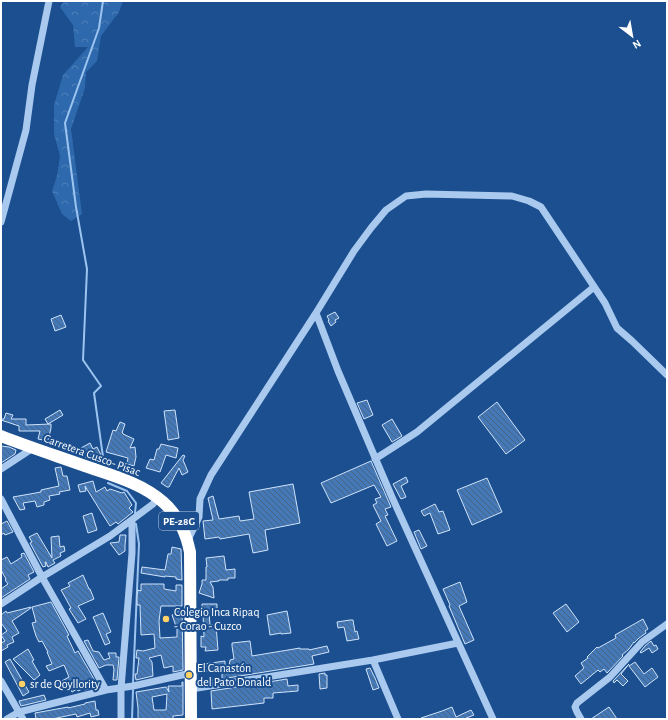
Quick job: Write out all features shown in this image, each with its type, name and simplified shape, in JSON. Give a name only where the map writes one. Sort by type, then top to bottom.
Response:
[{"type":"highway","name":"Carretera Cusco- Pisac","points":[[1,436],[114,476],[145,489],[158,497],[176,517],[185,532],[190,552],[191,719]]},
{"type":"street","points":[[1,222],[26,130],[32,85],[49,1]]},
{"type":"street","points":[[188,540],[199,517],[200,499],[211,475],[354,252],[386,210],[406,196],[426,194],[512,196],[529,201],[541,208],[605,303],[617,328],[667,374]]},
{"type":"street","points":[[375,459],[417,432],[594,287]]},
{"type":"street","points":[[316,313],[338,371],[375,459],[493,719]]},
{"type":"street","points":[[1,469],[33,448]]},
{"type":"street","points":[[1,604],[42,577],[110,536],[153,504],[158,497]]},
{"type":"street","points":[[1,500],[42,577],[106,690]]},
{"type":"street","points":[[121,719],[121,688],[132,553],[132,520]]},
{"type":"street","points":[[581,719],[575,708],[577,704],[610,677],[642,642],[667,624]]},
{"type":"street","points":[[191,689],[373,660],[458,643]]},
{"type":"street","points":[[373,660],[398,719]]},
{"type":"street","points":[[6,719],[19,712],[106,690],[191,674]]},
{"type":"street","points":[[1,681],[23,719]]},
{"type":"green space","points":[[64,1],[123,1],[119,12],[101,36],[97,61],[86,72],[85,88],[71,129],[82,214],[71,221],[62,214],[52,191],[57,176],[60,156],[54,134],[54,105],[63,75],[88,47],[75,47],[73,25],[60,7]]},
{"type":"building","points":[[335,312],[339,318],[335,320],[336,322],[331,326],[327,316]]},
{"type":"building","points":[[61,315],[66,327],[55,331],[51,319]]},
{"type":"building","points":[[367,400],[373,415],[364,419],[357,403]]},
{"type":"building","points":[[497,402],[525,440],[506,454],[478,417]]},
{"type":"building","points":[[60,410],[63,415],[48,424],[45,419]]},
{"type":"building","points":[[175,410],[179,438],[168,440],[164,411]]},
{"type":"building","points":[[6,413],[13,415],[11,419],[26,419],[26,425],[51,424],[48,441],[38,439],[40,431],[19,431],[19,426],[1,420],[4,419]]},
{"type":"building","points":[[392,419],[402,436],[392,442],[382,425]]},
{"type":"building","points":[[120,422],[125,424],[122,433],[134,439],[130,448],[135,447],[136,457],[134,466],[127,464],[128,458],[106,452],[113,430],[116,431]]},
{"type":"building","points":[[90,443],[93,449],[97,447],[102,457],[95,461],[86,458],[81,448]]},
{"type":"building","points":[[161,444],[178,448],[176,458],[166,455],[160,472],[146,468],[150,459],[154,460],[157,449],[159,449]]},
{"type":"building","points":[[1,446],[16,450],[15,454],[1,463]]},
{"type":"building","points":[[183,455],[185,456],[183,460],[188,472],[182,475],[179,468],[169,487],[167,487],[161,483]]},
{"type":"building","points":[[371,461],[391,507],[385,509],[388,515],[385,516],[397,541],[387,546],[376,524],[381,521],[373,505],[377,503],[375,499],[381,497],[374,485],[331,503],[321,483]]},
{"type":"building","points":[[61,467],[63,476],[67,476],[70,490],[49,496],[50,500],[44,502],[44,505],[37,507],[35,501],[23,503],[25,509],[20,510],[13,497],[41,492],[41,490],[59,486],[55,468]]},
{"type":"building","points":[[406,477],[408,482],[401,486],[406,497],[401,499],[393,484]]},
{"type":"building","points":[[487,478],[502,512],[472,525],[457,490]]},
{"type":"building","points":[[93,481],[96,492],[105,487],[107,491],[110,489],[122,493],[124,492],[132,505],[129,508],[133,512],[118,524],[116,522],[110,526],[85,486],[86,491],[80,492],[78,485]]},
{"type":"building","points":[[293,484],[300,523],[265,530],[268,550],[253,553],[249,534],[220,539],[219,537],[205,539],[203,521],[213,520],[208,498],[213,496],[219,519],[239,516],[240,521],[254,519],[249,492]]},
{"type":"building","points":[[435,504],[439,512],[443,511],[450,530],[438,534],[430,513],[424,516],[421,511]]},
{"type":"building","points":[[92,513],[97,530],[88,533],[83,516]]},
{"type":"building","points":[[7,521],[13,532],[5,535],[4,533],[1,535],[1,524]]},
{"type":"building","points":[[419,530],[427,546],[421,549],[414,532]]},
{"type":"building","points":[[37,533],[52,558],[51,537],[59,536],[60,547],[64,546],[65,551],[60,553],[61,556],[53,560],[55,563],[48,567],[45,562],[46,566],[43,567],[30,543],[32,542],[29,537]]},
{"type":"building","points":[[120,535],[126,535],[125,551],[119,555],[110,543],[119,542]]},
{"type":"building","points":[[172,547],[181,549],[182,580],[176,579],[176,577],[165,577],[141,573],[142,567],[165,570],[168,554],[171,554]]},
{"type":"building","points":[[24,553],[34,572],[28,575],[30,579],[1,598],[1,589],[8,584],[1,570],[1,560],[7,557],[11,564],[22,557],[21,554]]},
{"type":"building","points":[[224,556],[226,570],[235,569],[235,578],[210,582],[213,587],[214,598],[199,593],[202,580],[206,580],[206,558]]},
{"type":"building","points":[[83,575],[94,599],[78,606],[86,619],[78,623],[69,609],[71,608],[61,590],[70,586],[68,583]]},
{"type":"building","points":[[460,582],[467,602],[459,606],[474,640],[465,644],[443,589]]},
{"type":"building","points":[[141,584],[164,584],[164,589],[176,591],[176,585],[182,585],[182,606],[161,606],[159,621],[160,638],[177,637],[177,629],[172,615],[182,609],[183,670],[173,672],[173,666],[164,668],[161,655],[149,658],[152,662],[153,676],[136,680],[135,674],[137,674],[139,658],[136,658],[137,650],[143,651],[155,648],[154,634],[141,635],[140,605],[137,605],[137,596],[138,590],[141,591]]},
{"type":"building","points":[[51,602],[69,635],[67,636],[75,653],[78,651],[98,686],[85,690],[84,688],[78,691],[77,689],[72,692],[69,687],[62,690],[58,683],[69,677],[64,665],[49,671],[46,666],[52,664],[42,641],[39,642],[36,636],[32,623],[36,622],[32,607]]},
{"type":"building","points":[[202,604],[217,604],[217,611],[209,612],[210,625],[216,625],[218,650],[205,651],[206,647],[201,647],[201,636],[204,637]]},
{"type":"building","points":[[566,604],[579,622],[567,632],[553,613]]},
{"type":"building","points":[[31,607],[12,621],[19,633],[12,637],[14,642],[7,645],[8,647],[1,651],[1,643],[5,641],[1,635],[7,631],[1,623],[1,615],[6,611],[7,613]]},
{"type":"building","points":[[287,611],[291,633],[270,635],[267,615]]},
{"type":"building","points":[[103,613],[111,632],[106,634],[110,643],[105,645],[93,617]]},
{"type":"building","points":[[643,619],[648,629],[645,631],[646,633],[634,642],[607,673],[604,669],[600,672],[598,670],[581,684],[575,676],[584,668],[581,663],[588,658],[587,657],[597,647],[598,648],[616,638],[615,635]]},
{"type":"building","points":[[353,620],[355,632],[357,631],[359,639],[347,641],[344,627],[338,628],[337,622]]},
{"type":"building","points":[[88,640],[93,651],[99,652],[104,660],[110,658],[108,653],[116,653],[116,657],[119,657],[117,680],[113,680],[113,665],[106,665],[99,668],[84,641]]},
{"type":"building","points":[[250,641],[252,656],[300,648],[309,650],[327,646],[329,652],[312,656],[314,664],[222,679],[222,671],[203,671],[204,664],[225,661],[225,666],[229,666],[230,660],[234,659],[232,643]]},
{"type":"building","points":[[651,641],[658,649],[652,653],[649,648],[641,653],[640,652],[645,646]]},
{"type":"building","points":[[28,649],[34,660],[32,661],[40,675],[34,680],[13,659]]},
{"type":"building","points":[[10,659],[29,692],[23,696],[5,662]]},
{"type":"building","points":[[635,662],[644,674],[652,668],[658,677],[645,687],[629,666]]},
{"type":"building","points":[[629,664],[621,674],[628,681],[623,686],[617,680],[614,683],[613,681]]},
{"type":"building","points":[[370,668],[379,688],[373,690],[366,669]]},
{"type":"building","points":[[325,673],[325,675],[327,675],[327,688],[320,689],[319,674]]},
{"type":"building","points":[[287,679],[288,686],[298,685],[298,691],[273,693],[273,698],[264,698],[264,703],[212,709],[211,691]]},
{"type":"building","points":[[183,682],[183,715],[173,716],[173,719],[138,719],[136,692],[166,687],[169,692],[168,686],[182,686]],"holes":[[[167,694],[166,710],[154,710],[152,697]]]},
{"type":"building","points":[[44,695],[46,700],[21,706],[19,701]]},
{"type":"building","points":[[95,701],[96,710],[98,710],[99,715],[91,717],[90,713],[77,717],[76,714],[52,719],[36,719],[35,713],[68,708]]},
{"type":"building","points":[[452,707],[456,717],[471,710],[474,715],[464,719],[421,719],[421,718]]},
{"type":"building","points":[[609,707],[617,719],[591,719]]},
{"type":"waterway","points":[[103,1],[99,28],[65,123],[76,207],[87,269],[83,360],[101,386],[94,393],[104,464]]},
{"type":"waterway","points":[[108,483],[127,491],[136,503],[135,513]]},
{"type":"waterway","points":[[133,683],[139,544],[136,524]]},
{"type":"waterway","points":[[132,719],[133,690]]},
{"type":"place","name":"Colegio Inca Ripaq - Corao - Cuzco","points":[[166,619]]},
{"type":"place","name":"El Canastón del Pato Donald","points":[[189,675]]},
{"type":"place","name":"sr de Qoyllority","points":[[22,684]]}]
